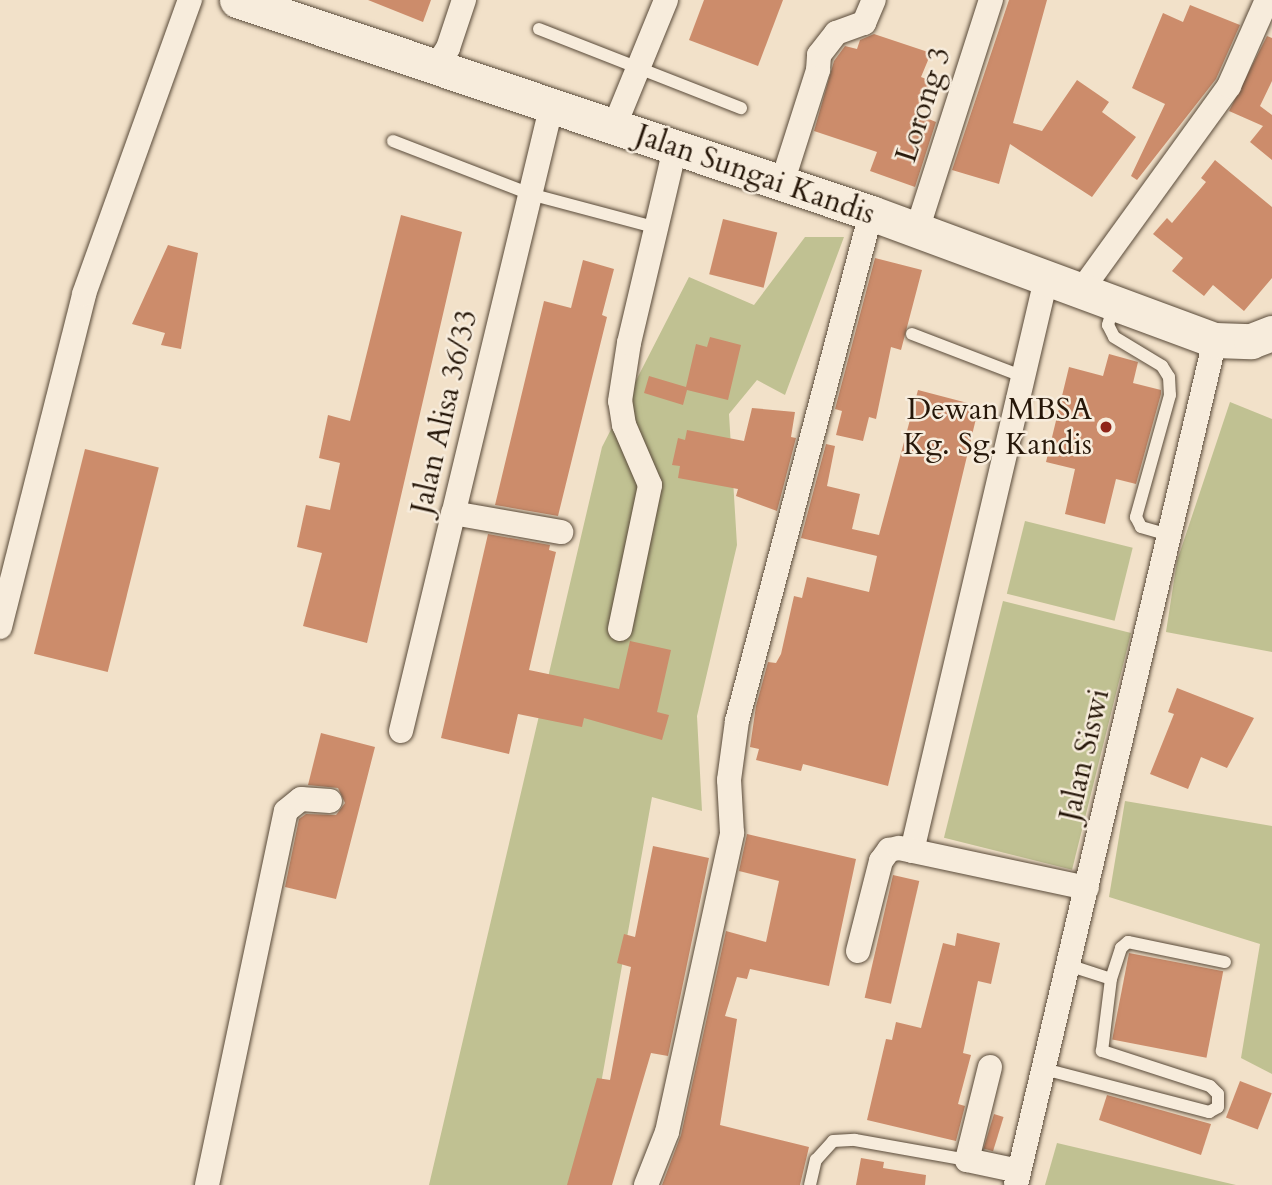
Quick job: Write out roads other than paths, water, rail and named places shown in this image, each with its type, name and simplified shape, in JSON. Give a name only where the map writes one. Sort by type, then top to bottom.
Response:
[{"type":"street","points":[[0,627],[84,295],[190,0]]},
{"type":"street","name":"Jalan Sungai Kandis","points":[[237,0],[551,108],[872,213],[1083,288],[1215,340],[1251,341],[1272,333]]},
{"type":"street","points":[[435,68],[447,48],[464,0]]},
{"type":"street","points":[[614,127],[666,0]]},
{"type":"street","points":[[782,183],[818,70],[819,55],[836,33],[864,23],[874,0]]},
{"type":"street","name":"Lorong 3","points":[[918,230],[991,0]]},
{"type":"street","points":[[1083,288],[1229,86],[1267,0]]},
{"type":"street","name":"Jalan Alisa 36/33","points":[[401,732],[551,108]]},
{"type":"street","points":[[620,629],[650,485],[624,425],[620,401],[654,227],[675,148]]},
{"type":"street","points":[[646,1185],[667,1132],[732,833],[729,780],[737,721],[872,213]]},
{"type":"street","points":[[912,851],[1047,275]]},
{"type":"street","name":"Jalan Siswi","points":[[1017,1178],[1215,340]]},
{"type":"street","points":[[453,513],[561,532]]},
{"type":"street","points":[[207,1185],[286,811],[301,799],[330,801]]},
{"type":"street","points":[[858,951],[881,861],[889,850],[912,851],[1087,888]]},
{"type":"street","points":[[990,1067],[967,1160],[1017,1178]]},
{"type":"lane","points":[[539,29],[637,70],[741,108]]},
{"type":"lane","points":[[393,141],[530,194],[654,227]]},
{"type":"lane","points":[[1115,300],[1108,325],[1114,337],[1161,366],[1169,377],[1170,395],[1136,517],[1141,527],[1169,535]]},
{"type":"lane","points":[[912,334],[1024,377]]},
{"type":"lane","points":[[1044,1069],[1209,1112],[1218,1107],[1218,1094],[1210,1086],[1102,1051],[1111,979],[1121,948],[1128,942],[1225,962]]},
{"type":"lane","points":[[1068,965],[1111,979]]},
{"type":"lane","points":[[810,1185],[816,1160],[833,1141],[855,1140],[967,1160]]},
{"type":"place","name":"Dewan MBSA Kg. Sg. Kandis","points":[[1106,427]]}]
